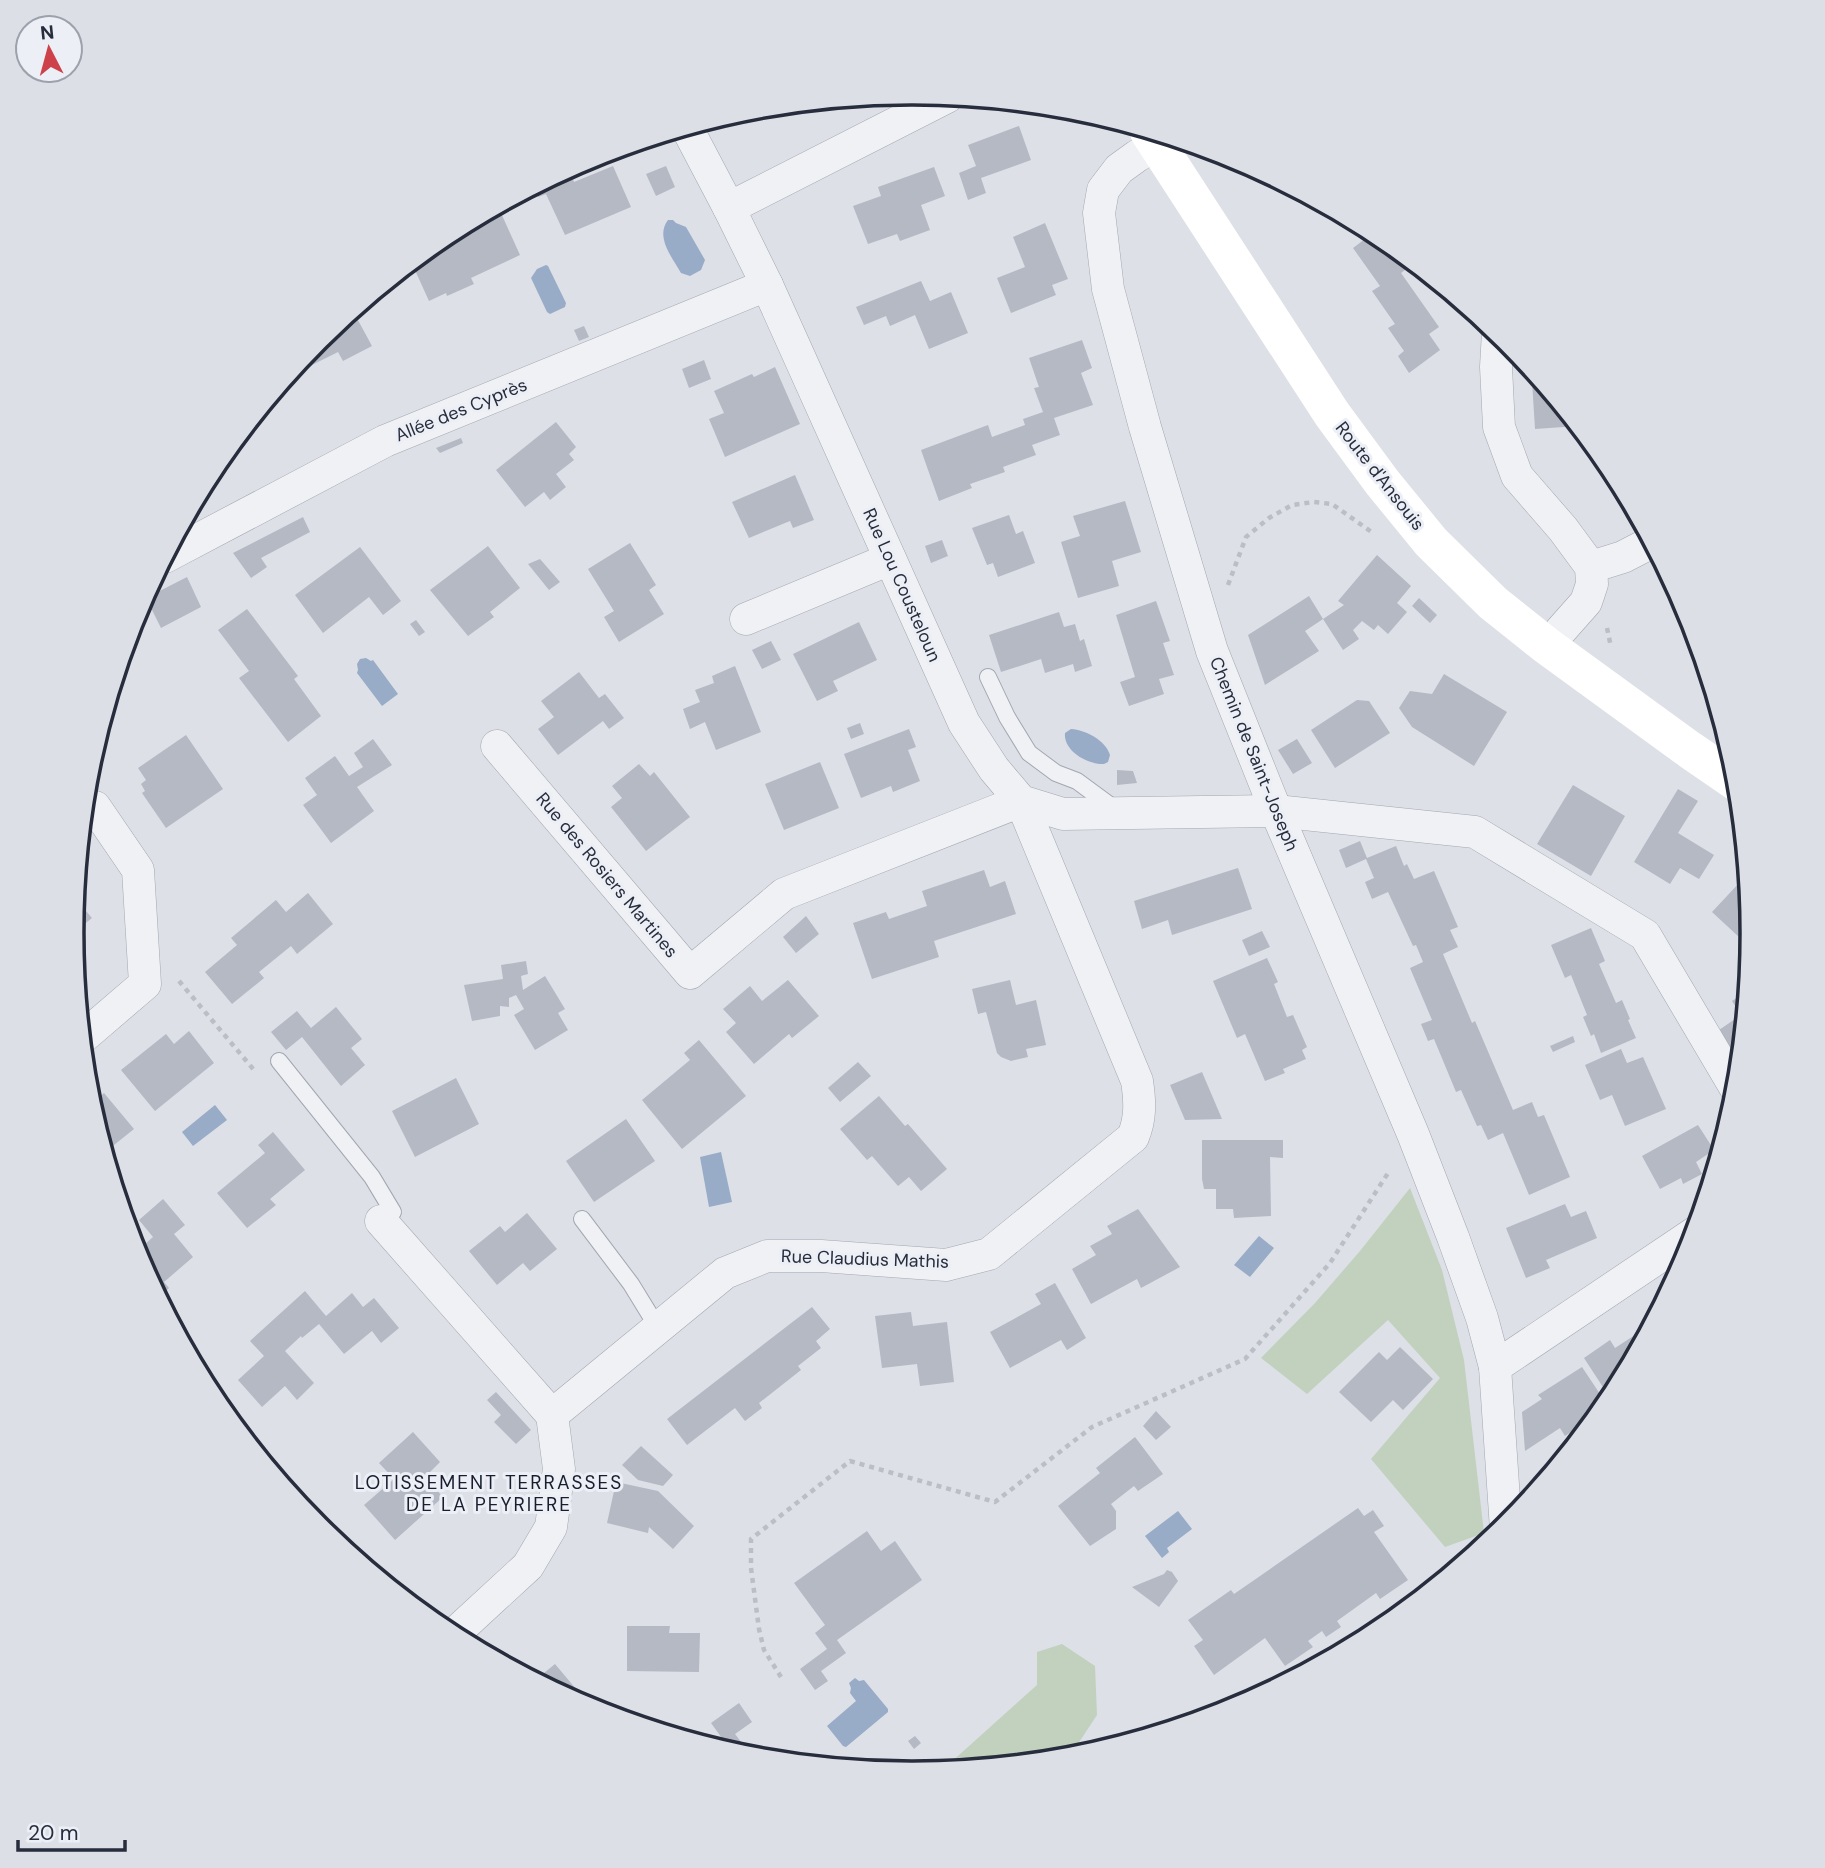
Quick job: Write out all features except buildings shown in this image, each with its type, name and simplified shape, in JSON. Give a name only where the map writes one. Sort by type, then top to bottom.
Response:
[{"type":"street","points":[[729,208],[930,106]]},
{"type":"street","name":"Rue Lou Cousteloun","points":[[691,136],[767,285],[964,723],[994,769],[1021,800]]},
{"type":"street","name":"Chemin de Saint-Joseph","points":[[1151,141],[1119,169],[1103,190],[1099,213],[1108,289],[1144,427],[1212,651],[1276,811],[1413,1134],[1454,1237],[1482,1318],[1495,1367],[1505,1513]]},
{"type":"street","name":"Route d'Ansouis","points":[[1157,143],[1332,414],[1382,482],[1432,542],[1493,603],[1547,646],[1725,774]]},
{"type":"street","name":"Allée des Cyprès","points":[[179,550],[385,441],[767,285]]},
{"type":"street","points":[[1497,347],[1499,428],[1517,476],[1563,529],[1591,567],[1592,584],[1586,602],[1547,646]]},
{"type":"street","points":[[1591,567],[1623,557],[1644,546]]},
{"type":"street","points":[[746,619],[890,559]]},
{"type":"street","name":"Rue des Rosiers Martines","points":[[497,746],[690,973],[784,894],[1021,800]]},
{"type":"street","name":"Route d'Ansouis","points":[[1690,750],[1724,767]]},
{"type":"street","points":[[1021,800],[1063,814],[1276,811],[1475,832],[1645,935],[1728,1076]]},
{"type":"street","name":"Rue Claudius Mathis","points":[[552,1415],[725,1273],[767,1256],[821,1256],[946,1265],[989,1254],[1133,1137],[1139,1123],[1137,1081],[1021,800]]},
{"type":"street","points":[[90,1031],[145,984],[138,870],[95,807]]},
{"type":"street","points":[[381,1221],[552,1415],[559,1469],[551,1527],[528,1566],[460,1628]]},
{"type":"street","points":[[1495,1367],[1681,1242]]},
{"type":"lane","points":[[988,677],[1007,718],[1029,753],[1056,773],[1077,781],[1120,813]]},
{"type":"lane","points":[[279,1061],[372,1177],[393,1212],[381,1221]]},
{"type":"lane","points":[[582,1219],[631,1284],[658,1328]]},
{"type":"path","points":[[1226,588],[1246,537],[1269,518],[1292,505],[1314,502],[1332,504],[1373,533],[1382,536]]},
{"type":"path","points":[[781,1676],[764,1650],[759,1629],[751,1568],[751,1539],[850,1461],[995,1502],[1092,1427],[1245,1359],[1330,1263],[1413,1134]]},
{"type":"green space","points":[[1410,1188],[1442,1270],[1464,1360],[1484,1533],[1445,1547],[1371,1459],[1440,1378],[1388,1320],[1307,1394],[1261,1358],[1315,1303]]},
{"type":"green space","points":[[1062,1644],[1095,1666],[1097,1715],[1076,1746],[952,1761],[1037,1685],[1037,1652]]},
{"type":"water","points":[[668,220],[686,227],[705,260],[701,270],[690,276],[681,273],[666,247],[663,233]]},
{"type":"water","points":[[546,265],[566,303],[565,307],[550,314],[531,278],[537,269]]},
{"type":"water","points":[[360,659],[373,660],[398,694],[382,706],[357,673]]},
{"type":"water","points":[[1071,729],[1083,731],[1099,740],[1108,750],[1108,762],[1091,762],[1072,751],[1065,740],[1065,733]]},
{"type":"water","points":[[215,1105],[227,1120],[193,1146],[182,1132]]},
{"type":"water","points":[[721,1152],[732,1202],[709,1207],[700,1157]]},
{"type":"water","points":[[1259,1236],[1274,1248],[1250,1277],[1234,1265]]},
{"type":"water","points":[[1178,1511],[1192,1529],[1167,1548],[1169,1552],[1162,1558],[1145,1536]]},
{"type":"water","points":[[855,1678],[864,1680],[888,1712],[846,1747],[827,1726],[856,1701],[850,1693],[849,1683]]},
{"type":"district","name":"LOTISSEMENT TERRASSES DE LA PEYRIERE","points":[[489,1493]]}]
